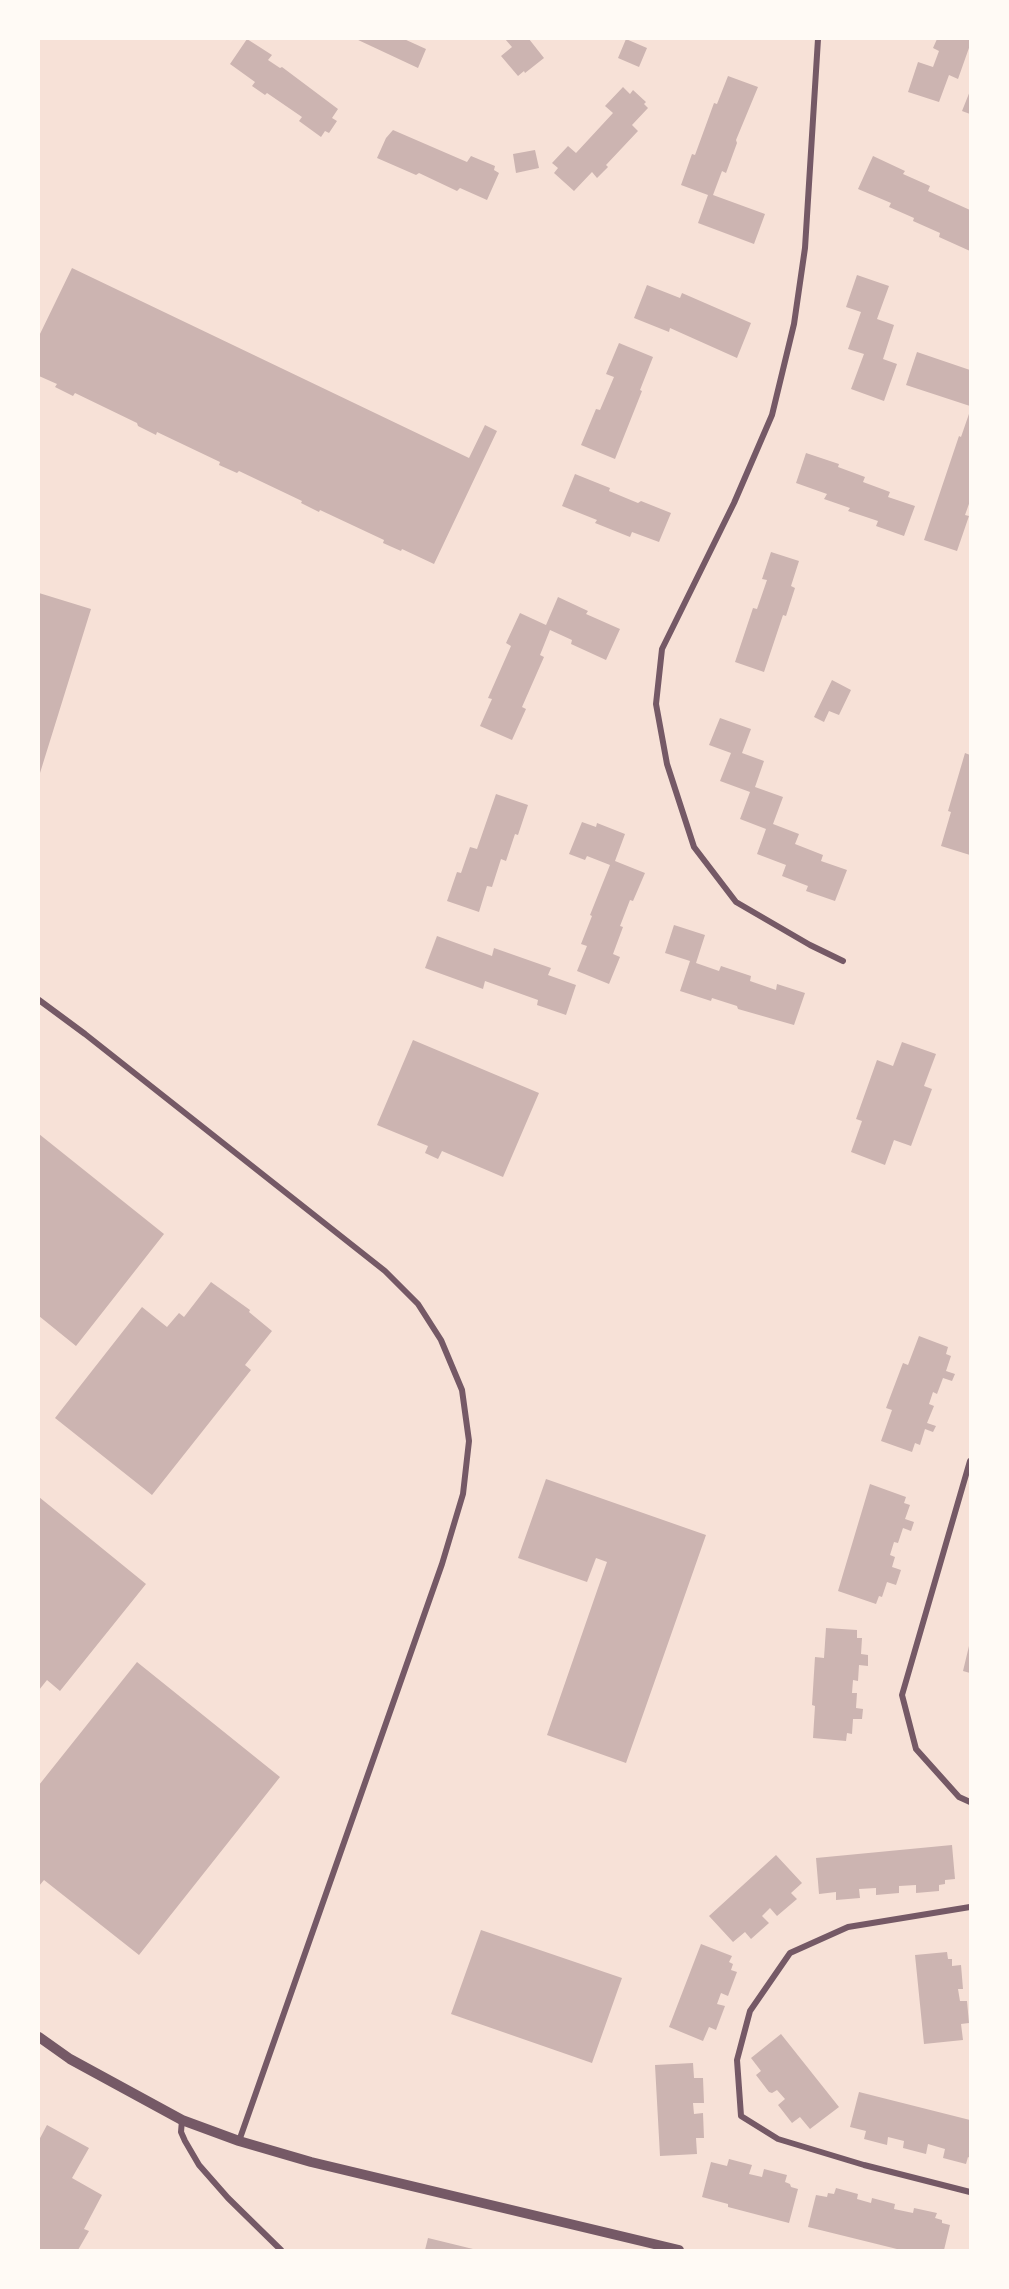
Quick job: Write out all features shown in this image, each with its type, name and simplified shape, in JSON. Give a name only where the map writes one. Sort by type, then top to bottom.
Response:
[{"type":"street","points":[[818,39],[805,248],[794,324],[771,415],[735,503],[662,649],[656,704],[667,764],[694,847],[736,902],[810,945],[843,961]]},
{"type":"street","points":[[39,1000],[385,1271],[418,1304],[441,1340],[462,1390],[469,1441],[463,1494],[442,1564],[239,2141]]},
{"type":"street","points":[[970,1461],[902,1695],[916,1749],[959,1797],[970,1802]]},
{"type":"street","points":[[970,1906],[848,1927],[790,1953],[750,2011],[737,2060],[741,2116],[778,2139],[864,2165],[970,2192]]},
{"type":"street","points":[[39,2037],[70,2060],[182,2120],[239,2141],[311,2162],[680,2250]]},
{"type":"street","points":[[182,2120],[185,2141],[199,2165],[228,2198],[281,2250]]},
{"type":"building","points":[[247,39],[272,55],[268,60],[282,67],[338,109],[332,118],[337,121],[329,133],[325,131],[321,137],[299,121],[302,117],[267,93],[265,95],[252,86],[255,82],[230,64]]},
{"type":"building","points":[[356,39],[404,39],[426,49],[418,68]]},
{"type":"building","points":[[505,39],[529,39],[544,58],[518,76],[501,56],[512,47]]},
{"type":"building","points":[[626,39],[647,48],[639,67],[618,58]]},
{"type":"building","points":[[937,39],[970,39],[958,79],[949,75],[939,102],[908,92],[918,62],[933,67],[939,51],[933,48]]},
{"type":"building","points":[[728,76],[758,87],[736,140],[737,143],[726,173],[722,171],[713,195],[765,214],[754,244],[698,223],[708,195],[681,185],[692,154],[695,155],[714,103],[717,104]]},
{"type":"building","points":[[623,87],[630,94],[633,90],[646,102],[644,104],[648,108],[632,125],[638,131],[597,178],[592,172],[574,191],[554,173],[558,168],[552,163],[568,146],[576,153],[613,113],[605,106]]},
{"type":"building","points":[[970,91],[970,114],[962,111]]},
{"type":"building","points":[[393,130],[467,162],[471,156],[495,166],[494,170],[499,173],[487,200],[460,188],[457,191],[419,173],[416,175],[377,158],[386,138]]},
{"type":"building","points":[[535,150],[539,168],[516,173],[513,154]]},
{"type":"building","points":[[873,156],[905,171],[903,174],[930,186],[928,191],[970,210],[970,251],[939,237],[940,233],[889,207],[891,203],[858,189]]},
{"type":"building","points":[[72,268],[469,458],[485,425],[497,431],[434,564],[383,543],[384,540],[320,510],[319,512],[301,503],[302,501],[239,471],[237,473],[219,465],[220,462],[157,432],[156,435],[138,426],[137,423],[75,393],[73,396],[55,387],[57,384],[39,376],[39,336]]},
{"type":"building","points":[[857,275],[889,286],[877,319],[894,325],[883,359],[897,364],[884,401],[851,389],[864,354],[848,349],[861,312],[846,307]]},
{"type":"building","points":[[647,285],[680,298],[682,293],[751,323],[737,358],[670,328],[669,332],[634,318]]},
{"type":"building","points":[[619,343],[653,357],[615,459],[581,445],[596,409],[600,410],[614,377],[606,374]]},
{"type":"building","points":[[917,352],[970,370],[970,406],[906,385]]},
{"type":"building","points":[[970,411],[970,501],[965,515],[969,516],[957,551],[924,540],[959,436],[961,437]]},
{"type":"building","points":[[806,453],[839,464],[838,467],[865,477],[863,482],[890,492],[888,497],[915,506],[904,536],[876,526],[878,521],[848,511],[850,508],[824,499],[827,494],[796,483]]},
{"type":"building","points":[[575,474],[610,488],[609,491],[638,503],[641,501],[671,513],[659,542],[632,532],[630,537],[562,506]]},
{"type":"building","points":[[771,552],[799,561],[791,586],[795,588],[786,616],[783,615],[764,672],[735,662],[753,608],[757,609],[767,580],[762,579]]},
{"type":"building","points":[[39,593],[91,609],[40,773],[39,773]]},
{"type":"building","points":[[558,597],[588,611],[586,614],[620,629],[606,660],[571,644],[572,640],[550,630],[540,655],[544,657],[522,707],[526,709],[512,740],[480,726],[492,699],[488,698],[511,646],[506,643],[520,613],[546,625]]},
{"type":"building","points":[[832,680],[851,690],[839,715],[829,711],[824,722],[814,717]]},
{"type":"building","points":[[720,718],[751,729],[742,753],[764,761],[755,787],[783,797],[773,824],[799,834],[795,844],[823,855],[821,861],[847,870],[835,901],[806,891],[808,886],[782,876],[786,865],[757,854],[766,829],[740,819],[750,792],[720,781],[731,753],[709,745]]},
{"type":"building","points":[[965,753],[970,755],[970,855],[941,846],[951,812],[948,811]]},
{"type":"building","points":[[496,794],[528,805],[506,861],[501,859],[492,887],[487,886],[479,912],[447,901],[457,872],[461,873],[470,847],[477,849]]},
{"type":"building","points":[[582,822],[596,827],[597,823],[625,834],[615,861],[645,873],[633,901],[630,900],[620,926],[623,927],[613,954],[620,957],[609,984],[577,971],[587,946],[581,944],[592,916],[590,915],[610,865],[587,856],[585,860],[569,854]]},
{"type":"building","points":[[674,925],[705,935],[696,963],[719,971],[721,966],[751,976],[750,981],[776,990],[777,984],[805,993],[794,1025],[738,1009],[737,1006],[712,998],[711,1001],[680,991],[690,961],[665,953]]},
{"type":"building","points":[[437,936],[492,956],[494,948],[551,968],[548,975],[576,985],[566,1015],[537,1005],[538,1000],[485,981],[483,989],[425,968]]},
{"type":"building","points":[[413,1040],[539,1093],[503,1177],[442,1151],[438,1159],[425,1153],[428,1146],[377,1125]]},
{"type":"building","points":[[902,1042],[936,1054],[924,1086],[932,1089],[911,1146],[894,1140],[885,1165],[851,1152],[862,1121],[856,1119],[877,1060],[893,1066]]},
{"type":"building","points":[[39,1134],[164,1234],[76,1346],[39,1316]]},
{"type":"building","points":[[211,1282],[250,1310],[249,1312],[272,1331],[245,1365],[251,1370],[152,1495],[55,1418],[142,1307],[167,1327],[179,1313],[184,1317]]},
{"type":"building","points":[[919,1336],[948,1347],[946,1354],[951,1356],[946,1371],[955,1374],[952,1381],[943,1378],[937,1394],[933,1392],[929,1404],[934,1406],[927,1423],[936,1426],[933,1432],[925,1429],[920,1445],[915,1443],[912,1452],[881,1441],[892,1410],[886,1408],[903,1363],[908,1365]]},
{"type":"building","points":[[546,1479],[706,1535],[626,1763],[547,1735],[607,1562],[596,1558],[587,1582],[518,1558]]},
{"type":"building","points":[[870,1484],[906,1497],[904,1503],[910,1505],[905,1519],[914,1522],[911,1531],[903,1528],[898,1543],[894,1542],[890,1555],[895,1557],[892,1567],[901,1570],[896,1585],[887,1582],[882,1597],[879,1596],[876,1604],[838,1591]]},
{"type":"building","points":[[39,1497],[146,1584],[60,1691],[47,1680],[39,1690]]},
{"type":"building","points":[[826,1628],[857,1630],[857,1638],[862,1638],[861,1654],[868,1655],[868,1666],[859,1665],[858,1681],[853,1680],[852,1693],[857,1693],[856,1708],[863,1709],[862,1719],[853,1719],[852,1734],[847,1733],[846,1741],[813,1738],[815,1706],[812,1705],[815,1657],[824,1658]]},
{"type":"building","points":[[970,1646],[970,1673],[963,1671]]},
{"type":"building","points":[[137,1662],[280,1777],[139,1955],[44,1880],[39,1886],[39,1785]]},
{"type":"building","points":[[952,1845],[955,1879],[945,1880],[945,1884],[939,1885],[939,1891],[916,1893],[916,1885],[899,1886],[899,1893],[876,1895],[876,1888],[859,1889],[860,1898],[836,1900],[836,1892],[819,1894],[816,1858]]},
{"type":"building","points":[[776,1855],[802,1883],[791,1893],[797,1899],[777,1916],[770,1908],[762,1916],[769,1923],[751,1939],[745,1932],[733,1942],[709,1916]]},
{"type":"building","points":[[481,1930],[622,1978],[592,2063],[451,2014]]},
{"type":"building","points":[[701,1944],[732,1956],[729,1962],[733,1964],[731,1970],[737,1972],[728,1996],[721,1993],[717,2004],[725,2006],[716,2030],[709,2027],[703,2041],[669,2027]]},
{"type":"building","points":[[947,1952],[948,1959],[952,1959],[952,1966],[961,1965],[963,1989],[958,1989],[960,2001],[967,2001],[969,2023],[961,2024],[963,2040],[924,2044],[915,1955]]},
{"type":"building","points":[[781,2034],[839,2107],[810,2129],[800,2117],[792,2123],[778,2105],[785,2099],[777,2090],[769,2092],[756,2075],[761,2071],[751,2058]]},
{"type":"building","points":[[693,2063],[694,2078],[703,2078],[704,2103],[693,2103],[694,2114],[703,2113],[704,2138],[696,2138],[697,2154],[660,2156],[655,2065]]},
{"type":"building","points":[[859,2092],[970,2120],[970,2158],[968,2157],[966,2164],[943,2158],[945,2149],[928,2144],[926,2154],[903,2148],[904,2141],[888,2137],[887,2145],[864,2139],[866,2131],[850,2127]]},
{"type":"building","points":[[47,2125],[89,2148],[72,2178],[102,2195],[84,2229],[89,2231],[78,2250],[39,2250],[39,2140]]},
{"type":"building","points":[[729,2159],[752,2165],[749,2174],[762,2177],[764,2169],[787,2175],[785,2182],[798,2189],[789,2223],[728,2207],[728,2204],[702,2197],[711,2162],[727,2166]]},
{"type":"building","points":[[836,2188],[858,2194],[857,2199],[871,2203],[872,2198],[895,2204],[894,2209],[913,2213],[914,2208],[937,2213],[935,2218],[950,2225],[944,2250],[901,2250],[808,2227],[816,2195],[827,2197],[828,2193],[834,2194]]},
{"type":"building","points":[[428,2238],[473,2249],[473,2250],[425,2250]]}]
